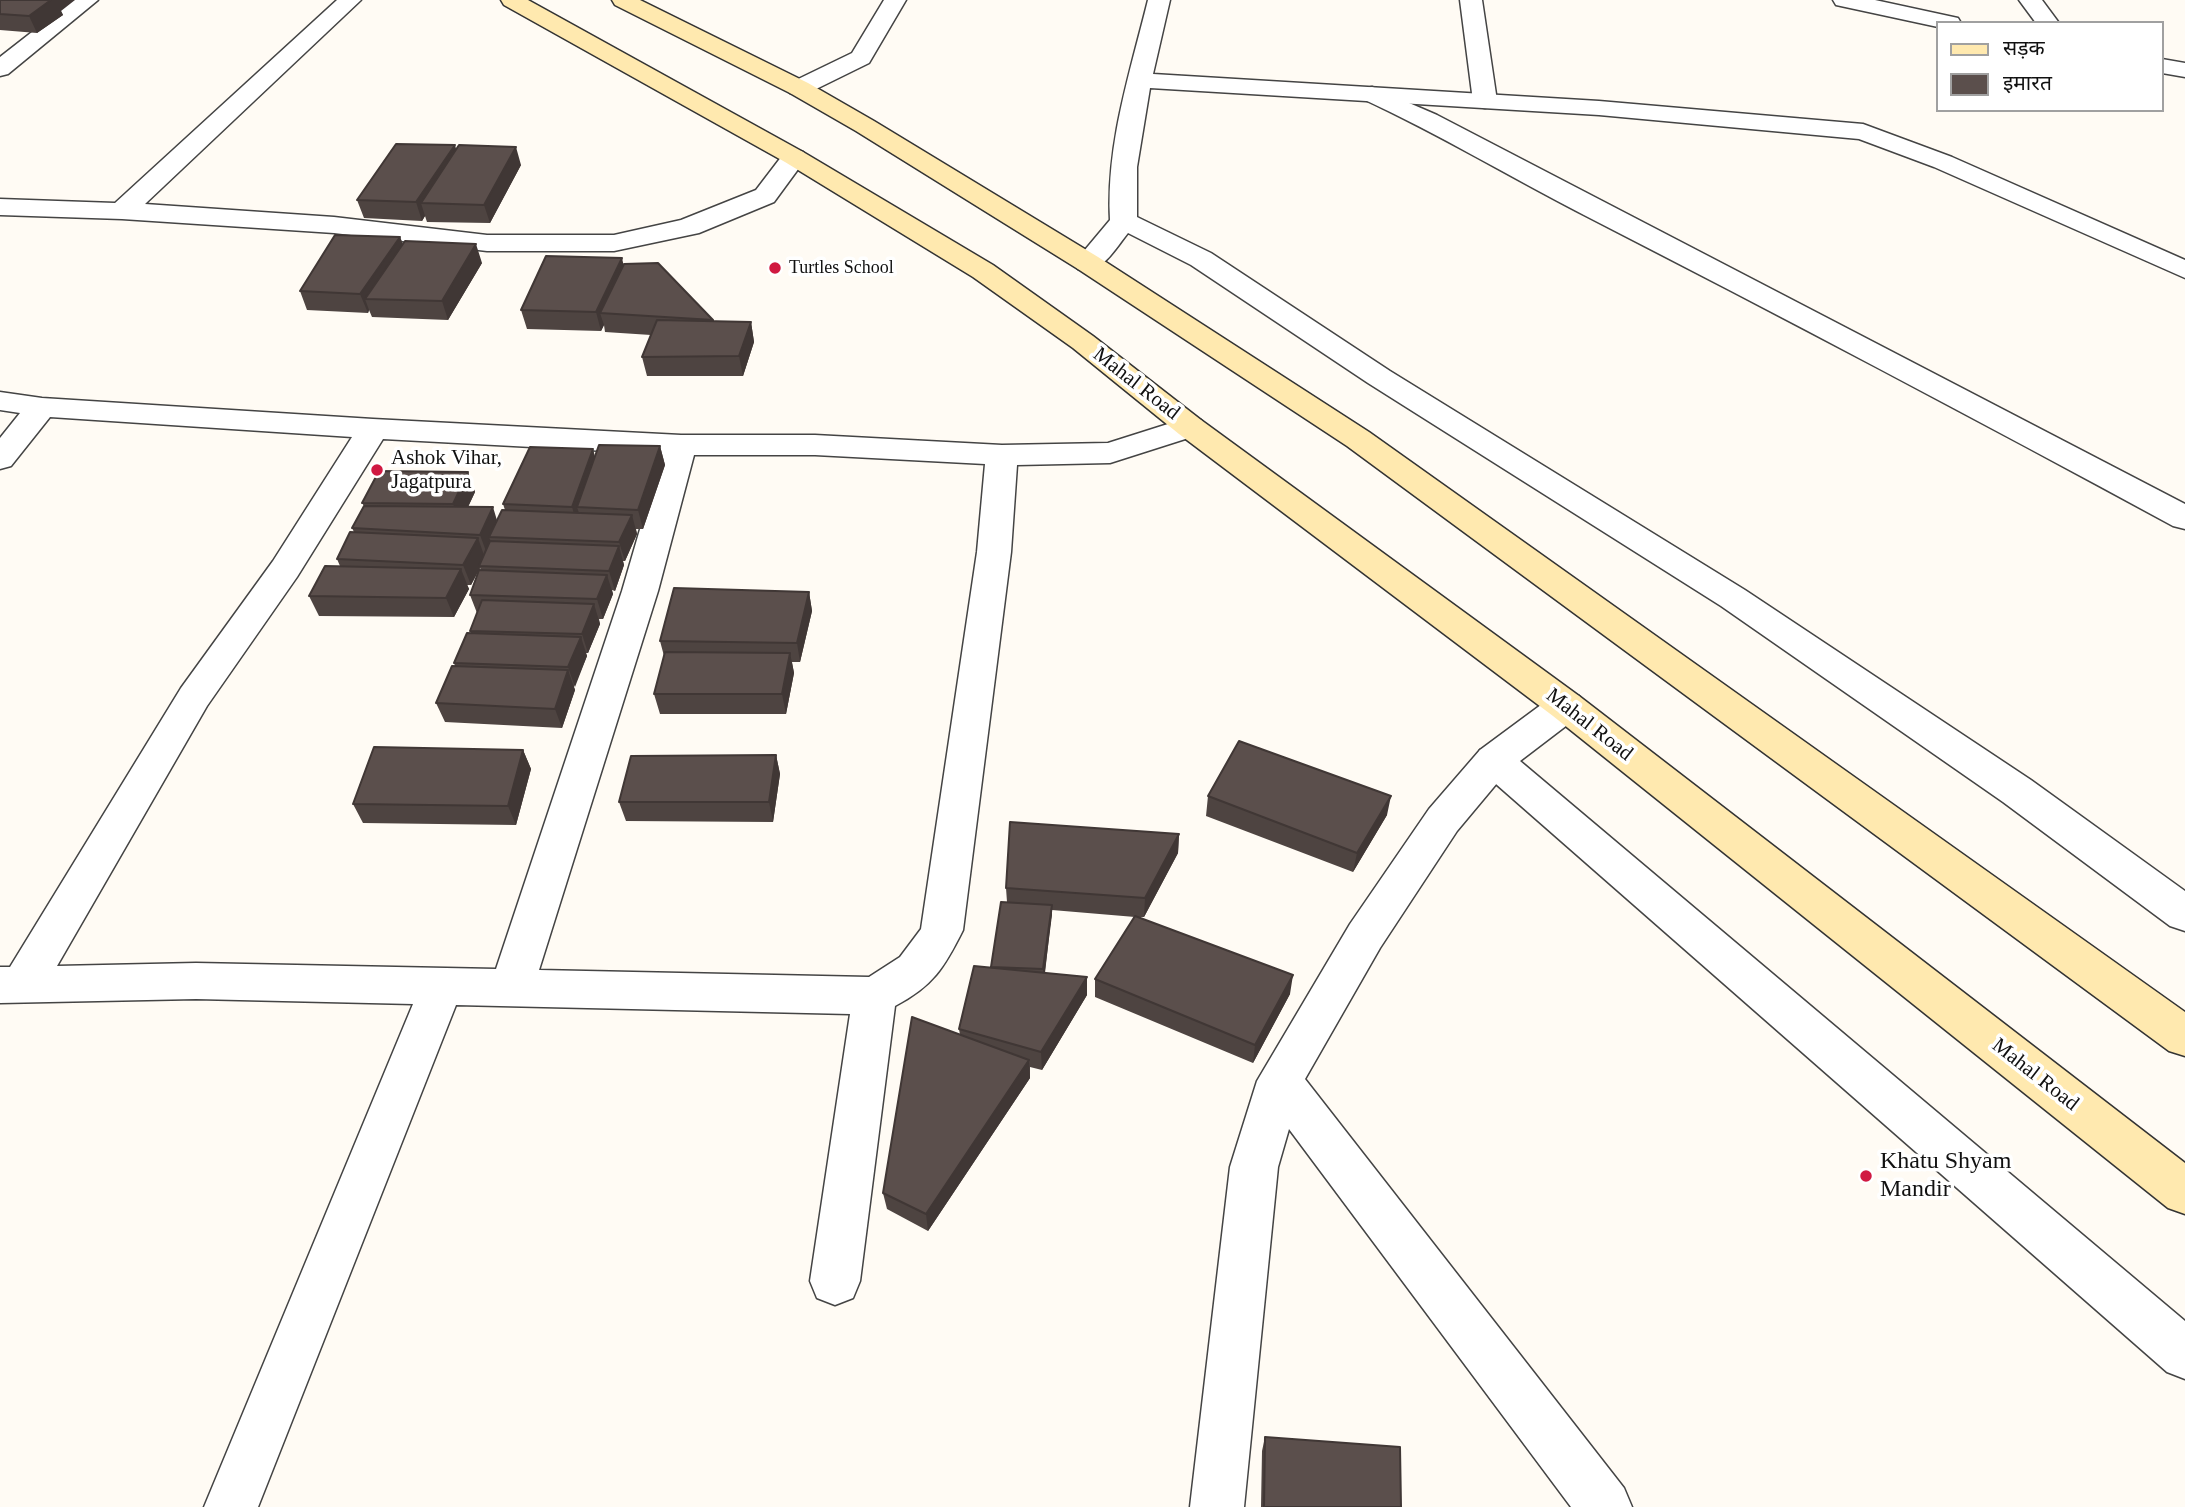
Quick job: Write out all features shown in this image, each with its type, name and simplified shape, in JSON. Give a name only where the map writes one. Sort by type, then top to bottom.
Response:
[{"type":"main road","name":"Mahal Road","points":[[512,0],[794,157],[983,271],[1083,342],[1190,428],[1566,706],[2185,1192]]},
{"type":"main road","points":[[623,0],[799,88],[866,126],[1088,263],[1358,439],[2185,1037]]},
{"type":"street","points":[[0,69],[87,0]]},
{"type":"street","points":[[122,211],[350,0]]},
{"type":"street","points":[[799,88],[861,58],[895,0]]},
{"type":"street","points":[[1088,263],[1124,221],[1121,192],[1141,80],[1159,0]]},
{"type":"street","points":[[1471,0],[1485,101]]},
{"type":"street","points":[[1844,0],[1941,21]]},
{"type":"street","points":[[2030,0],[2046,21]]},
{"type":"street","points":[[2164,66],[2185,70]]},
{"type":"street","points":[[1141,80],[1598,108],[1863,132],[1943,162],[2185,270]]},
{"type":"street","points":[[1372,94],[1409,110],[1518,171],[1830,329],[2185,518]]},
{"type":"street","points":[[0,207],[122,211],[334,225],[487,243],[614,243],[690,228],[765,196],[794,157]]},
{"type":"street","points":[[1124,221],[1201,259],[1379,377],[1734,598],[2017,791],[2185,914]]},
{"type":"street","points":[[0,401],[42,407],[373,429],[681,445],[816,445],[1002,455],[1110,453],[1190,428]]},
{"type":"street","points":[[0,459],[42,407]]},
{"type":"street","points":[[11,985],[194,697],[285,569],[373,429]]},
{"type":"street","points":[[512,988],[640,591],[681,445]]},
{"type":"street","points":[[11,985],[196,981],[874,996],[910,977],[929,956],[943,930],[994,552],[1002,455]]},
{"type":"street","points":[[1217,1507],[1254,1167],[1280,1081],[1365,936],[1443,820],[1494,760],[1566,706]]},
{"type":"street","points":[[1494,760],[2185,1354]]},
{"type":"street","points":[[231,1507],[442,986]]},
{"type":"street","points":[[835,1281],[874,996]]},
{"type":"street","points":[[1280,1081],[1605,1507]]},
{"type":"building","points":[[0,0],[51,0],[29,16],[0,14]]},
{"type":"building","points":[[396,144],[455,145],[416,202],[357,200]]},
{"type":"building","points":[[459,145],[516,147],[484,205],[421,203]]},
{"type":"building","points":[[335,235],[400,237],[360,294],[300,291]]},
{"type":"building","points":[[405,241],[476,244],[442,301],[365,299]]},
{"type":"building","points":[[546,256],[622,258],[596,312],[521,310]]},
{"type":"building","points":[[658,263],[713,320],[600,313],[624,264]]},
{"type":"building","points":[[657,320],[751,322],[739,356],[642,357]]},
{"type":"building","points":[[599,445],[660,446],[638,510],[577,507]]},
{"type":"building","points":[[530,447],[593,449],[572,507],[503,504]]},
{"type":"building","points":[[379,471],[468,472],[453,504],[362,503]]},
{"type":"building","points":[[364,506],[493,507],[480,535],[352,528]]},
{"type":"building","points":[[502,510],[632,515],[619,542],[489,537]]},
{"type":"building","points":[[350,532],[478,538],[463,565],[337,559]]},
{"type":"building","points":[[490,541],[619,546],[609,571],[479,566]]},
{"type":"building","points":[[325,566],[461,569],[446,598],[309,596]]},
{"type":"building","points":[[479,570],[607,575],[597,599],[470,595]]},
{"type":"building","points":[[674,588],[809,592],[797,643],[660,641]]},
{"type":"building","points":[[482,600],[594,604],[582,634],[470,631]]},
{"type":"building","points":[[467,633],[581,637],[568,667],[454,663]]},
{"type":"building","points":[[665,652],[790,653],[782,694],[654,694]]},
{"type":"building","points":[[452,666],[568,670],[555,709],[436,703]]},
{"type":"building","points":[[1239,741],[1391,796],[1357,853],[1208,796]]},
{"type":"building","points":[[374,747],[523,750],[508,806],[353,804]]},
{"type":"building","points":[[776,755],[769,802],[619,802],[631,756]]},
{"type":"building","points":[[1010,822],[1179,834],[1145,898],[1006,888]]},
{"type":"building","points":[[1001,902],[1052,905],[1043,969],[991,967]]},
{"type":"building","points":[[1135,916],[1293,975],[1255,1045],[1095,979]]},
{"type":"building","points":[[974,966],[1087,977],[1041,1052],[959,1029]]},
{"type":"building","points":[[912,1017],[1029,1060],[926,1214],[883,1193]]},
{"type":"building","points":[[1265,1437],[1400,1447],[1401,1507],[1264,1507]]},
{"type":"place","name":"Turtles School","points":[[775,268]]},
{"type":"place","name":"Ashok Vihar, Jagatpura","points":[[377,470]]},
{"type":"place","name":"Khatu Shyam Mandir","points":[[1866,1176]]}]
